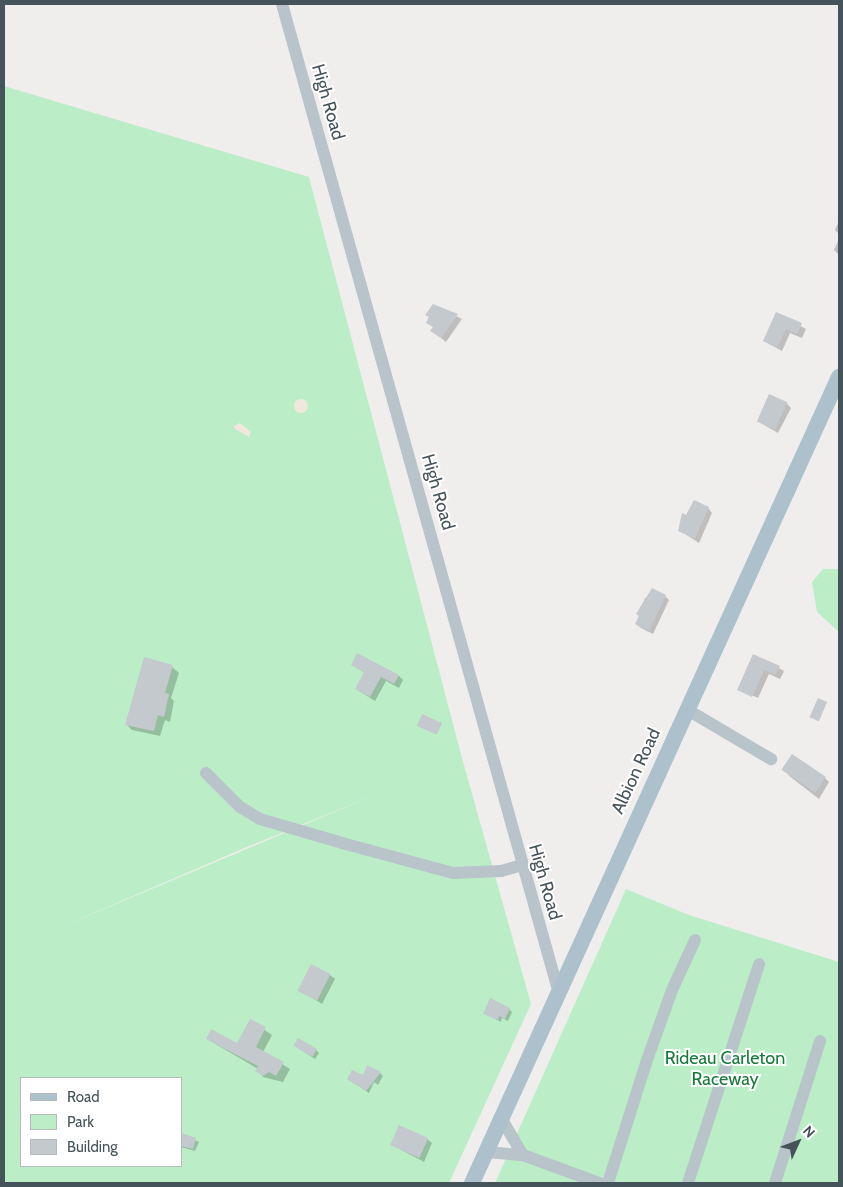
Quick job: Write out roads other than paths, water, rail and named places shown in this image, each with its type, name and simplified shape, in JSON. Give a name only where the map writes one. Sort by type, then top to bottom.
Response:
[{"type":"main road","name":"Albion Road","points":[[472,1183],[558,990],[839,377]]},
{"type":"street","name":"High Road","points":[[282,4],[464,648],[522,866],[558,990]]},
{"type":"street","points":[[686,709],[771,760]]},
{"type":"street","points":[[206,773],[240,807],[260,819],[453,873],[484,873],[522,866]]},
{"type":"street","points":[[608,1183],[647,1060],[672,990],[695,940]]},
{"type":"street","points":[[688,1183],[760,964]]},
{"type":"street","points":[[775,1183],[820,1041]]},
{"type":"street","points":[[501,1118],[523,1155]]},
{"type":"street","points":[[486,1152],[523,1155],[599,1183]]},
{"type":"park label","name":"Rideau Carleton Raceway","points":[[725,1069]]}]
